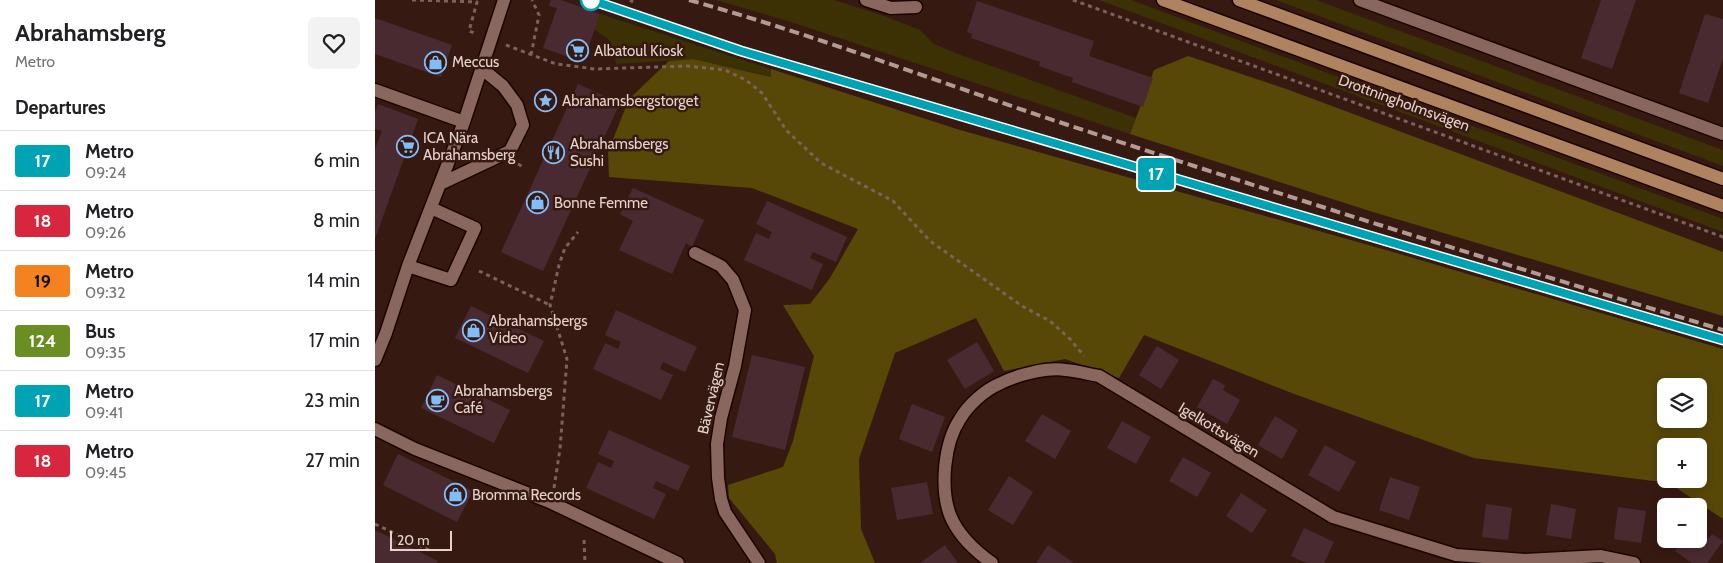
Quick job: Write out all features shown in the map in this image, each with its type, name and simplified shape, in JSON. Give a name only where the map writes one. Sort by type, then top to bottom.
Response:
[{"type":"main road","name":"Drottningholmsvägen","points":[[1163,0],[1723,206]]},
{"type":"main road","points":[[1239,0],[1723,179]]},
{"type":"street","points":[[375,360],[381,331],[464,122],[503,0]]},
{"type":"street","points":[[866,0],[891,8],[916,7]]},
{"type":"street","points":[[1360,0],[1723,134]]},
{"type":"street","points":[[440,184],[509,151],[523,125],[517,105],[512,98],[503,86],[481,68]]},
{"type":"street","points":[[375,90],[464,122]]},
{"type":"street","points":[[408,266],[451,280],[475,228],[431,208]]},
{"type":"street","name":"Bävervägen","points":[[695,253],[721,266],[733,280],[745,310],[737,358],[721,418],[717,444],[718,478],[725,512],[759,563]]},
{"type":"street","name":"Igelkottsvägen","points":[[992,563],[961,535],[950,514],[944,485],[947,455],[959,419],[977,399],[998,384],[1029,373],[1064,370],[1099,376],[1333,517],[1456,555],[1525,560],[1601,556],[1634,563]]},
{"type":"street","points":[[375,429],[415,448],[551,503],[678,563]]},
{"type":"path","points":[[412,0],[478,1],[469,31],[556,64],[595,69],[687,66],[725,70],[746,80],[763,93],[786,130],[821,163],[893,201],[930,242],[1022,306],[1049,320],[1071,339],[1099,376]]},
{"type":"path","points":[[531,55],[539,15],[532,0]]},
{"type":"path","name":"Drottningholmsvägen","points":[[1073,0],[1723,237]]},
{"type":"path","points":[[551,503],[560,448],[567,359],[550,305],[565,248],[579,232]]},
{"type":"path","points":[[479,271],[550,305]]},
{"type":"path","points":[[375,524],[431,551]]},
{"type":"path","points":[[584,540],[585,563]]},
{"type":"shaded area","points":[[716,0],[834,0],[920,30],[934,44],[958,54],[1136,118],[1130,134],[791,22]]},
{"type":"shaded area","points":[[1099,0],[1131,0],[1649,191],[1723,219],[1723,232]]},
{"type":"shaded area","points":[[1276,0],[1316,0],[1723,150],[1723,166]]},
{"type":"shaded area","points":[[600,14],[771,69],[771,77],[693,59],[616,64],[611,43],[594,30]]},
{"type":"shaded area","points":[[1188,56],[1289,90],[1723,252],[1723,316],[1373,212],[1130,134],[1154,70]]},
{"type":"shaded area","points":[[693,59],[771,77],[771,69],[960,130],[1386,250],[1723,349],[1723,519],[1707,508],[1707,498],[1692,498],[1676,488],[1707,488],[1707,438],[1657,438],[1657,481],[1474,458],[1297,395],[1144,335],[1119,378],[1065,359],[1004,371],[976,318],[895,353],[859,459],[861,529],[875,563],[777,563],[775,554],[729,498],[728,485],[783,467],[793,441],[814,356],[783,305],[810,304],[830,278],[858,229],[752,188],[609,177],[608,152],[629,99],[669,61]]},
{"type":"building","points":[[551,0],[561,0],[600,14],[583,62],[543,48],[557,8],[549,6]]},
{"type":"building","points":[[1601,0],[1636,0],[1612,69],[1581,58]]},
{"type":"building","points":[[977,1],[1094,41],[1089,56],[1153,78],[1143,107],[1072,82],[1073,78],[1039,66],[1040,62],[971,38],[972,34],[967,32]]},
{"type":"building","points":[[1705,14],[1723,19],[1723,58],[1708,103],[1679,93]]},
{"type":"building","points":[[375,18],[452,45],[441,77],[375,54]]},
{"type":"building","points":[[578,84],[620,103],[543,271],[501,252]]},
{"type":"building","points":[[378,104],[418,119],[375,239],[375,149],[382,131],[375,129],[375,112]]},
{"type":"building","points":[[633,188],[704,220],[692,247],[686,243],[672,274],[619,250],[633,221],[620,214]]},
{"type":"building","points":[[767,201],[847,237],[836,262],[813,252],[810,258],[823,264],[812,290],[744,260],[756,233],[769,239],[772,232],[756,224]]},
{"type":"building","points":[[471,306],[544,341],[528,373],[455,338]]},
{"type":"building","points":[[616,310],[697,347],[685,372],[663,362],[660,369],[673,375],[661,400],[593,369],[605,343],[618,349],[621,342],[605,335]]},
{"type":"building","points":[[977,342],[994,371],[965,389],[947,360]]},
{"type":"building","points":[[1157,346],[1179,360],[1161,389],[1139,375]]},
{"type":"building","points":[[752,355],[805,367],[785,450],[732,437]]},
{"type":"building","points":[[437,375],[510,410],[494,443],[421,408]]},
{"type":"building","points":[[1213,379],[1225,385],[1223,390],[1240,400],[1227,424],[1197,407]]},
{"type":"building","points":[[912,404],[945,417],[932,452],[899,439]]},
{"type":"building","points":[[1042,414],[1071,431],[1055,459],[1025,441]]},
{"type":"building","points":[[1275,416],[1298,430],[1282,459],[1258,445]]},
{"type":"building","points":[[1122,421],[1151,437],[1136,464],[1107,448]]},
{"type":"building","points":[[609,430],[690,466],[678,491],[656,481],[653,488],[666,494],[654,519],[586,488],[598,462],[611,468],[614,461],[598,454]]},
{"type":"building","points":[[1325,445],[1356,462],[1339,492],[1308,475]]},
{"type":"building","points":[[398,454],[473,491],[457,522],[383,485]]},
{"type":"building","points":[[1183,457],[1211,473],[1197,497],[1169,481]]},
{"type":"building","points":[[1009,476],[1033,492],[1013,525],[988,510]]},
{"type":"building","points":[[1390,477],[1420,487],[1409,520],[1379,510]]},
{"type":"building","points":[[927,482],[933,514],[897,520],[891,488]]},
{"type":"building","points":[[1241,493],[1267,510],[1252,533],[1226,516]]},
{"type":"building","points":[[1486,504],[1512,508],[1508,540],[1482,537]]},
{"type":"building","points":[[1551,504],[1576,509],[1571,539],[1546,535]]},
{"type":"building","points":[[1618,507],[1646,511],[1641,543],[1614,539]]},
{"type":"building","points":[[1304,528],[1334,542],[1324,563],[1307,563],[1291,556]]},
{"type":"building","points":[[375,530],[438,561],[437,563],[375,563]]},
{"type":"building","points":[[1712,534],[1723,541],[1707,563],[1692,563],[1675,551],[1677,548],[1707,548],[1707,540]]},
{"type":"building","points":[[945,545],[958,563],[920,563]]},
{"type":"building","points":[[1048,545],[1074,563],[1036,563]]},
{"type":"railway","points":[[591,0],[741,51],[1723,340]]},
{"type":"railway","points":[[689,0],[830,43],[1062,123],[1227,176],[1723,330]]},
{"type":"metro line","name":"17","points":[[591,0],[741,51],[1055,145],[1472,265],[1723,340]]},
{"type":"place","name":"Albatoul Kiosk","points":[[578,51]]},
{"type":"place","name":"Meccus","points":[[436,62]]},
{"type":"place","name":"Abrahamsbergstorget","points":[[546,101]]},
{"type":"place","name":"ICA Nära Abrahamsberg","points":[[407,147]]},
{"type":"place","name":"Abrahamsbergs Sushi","points":[[554,153]]},
{"type":"place","name":"Bonne Femme","points":[[538,203]]},
{"type":"place","name":"Abrahamsbergs Video","points":[[473,330]]},
{"type":"place","name":"Abrahamsbergs Café","points":[[438,400]]},
{"type":"place","name":"Bromma Records","points":[[456,495]]}]
